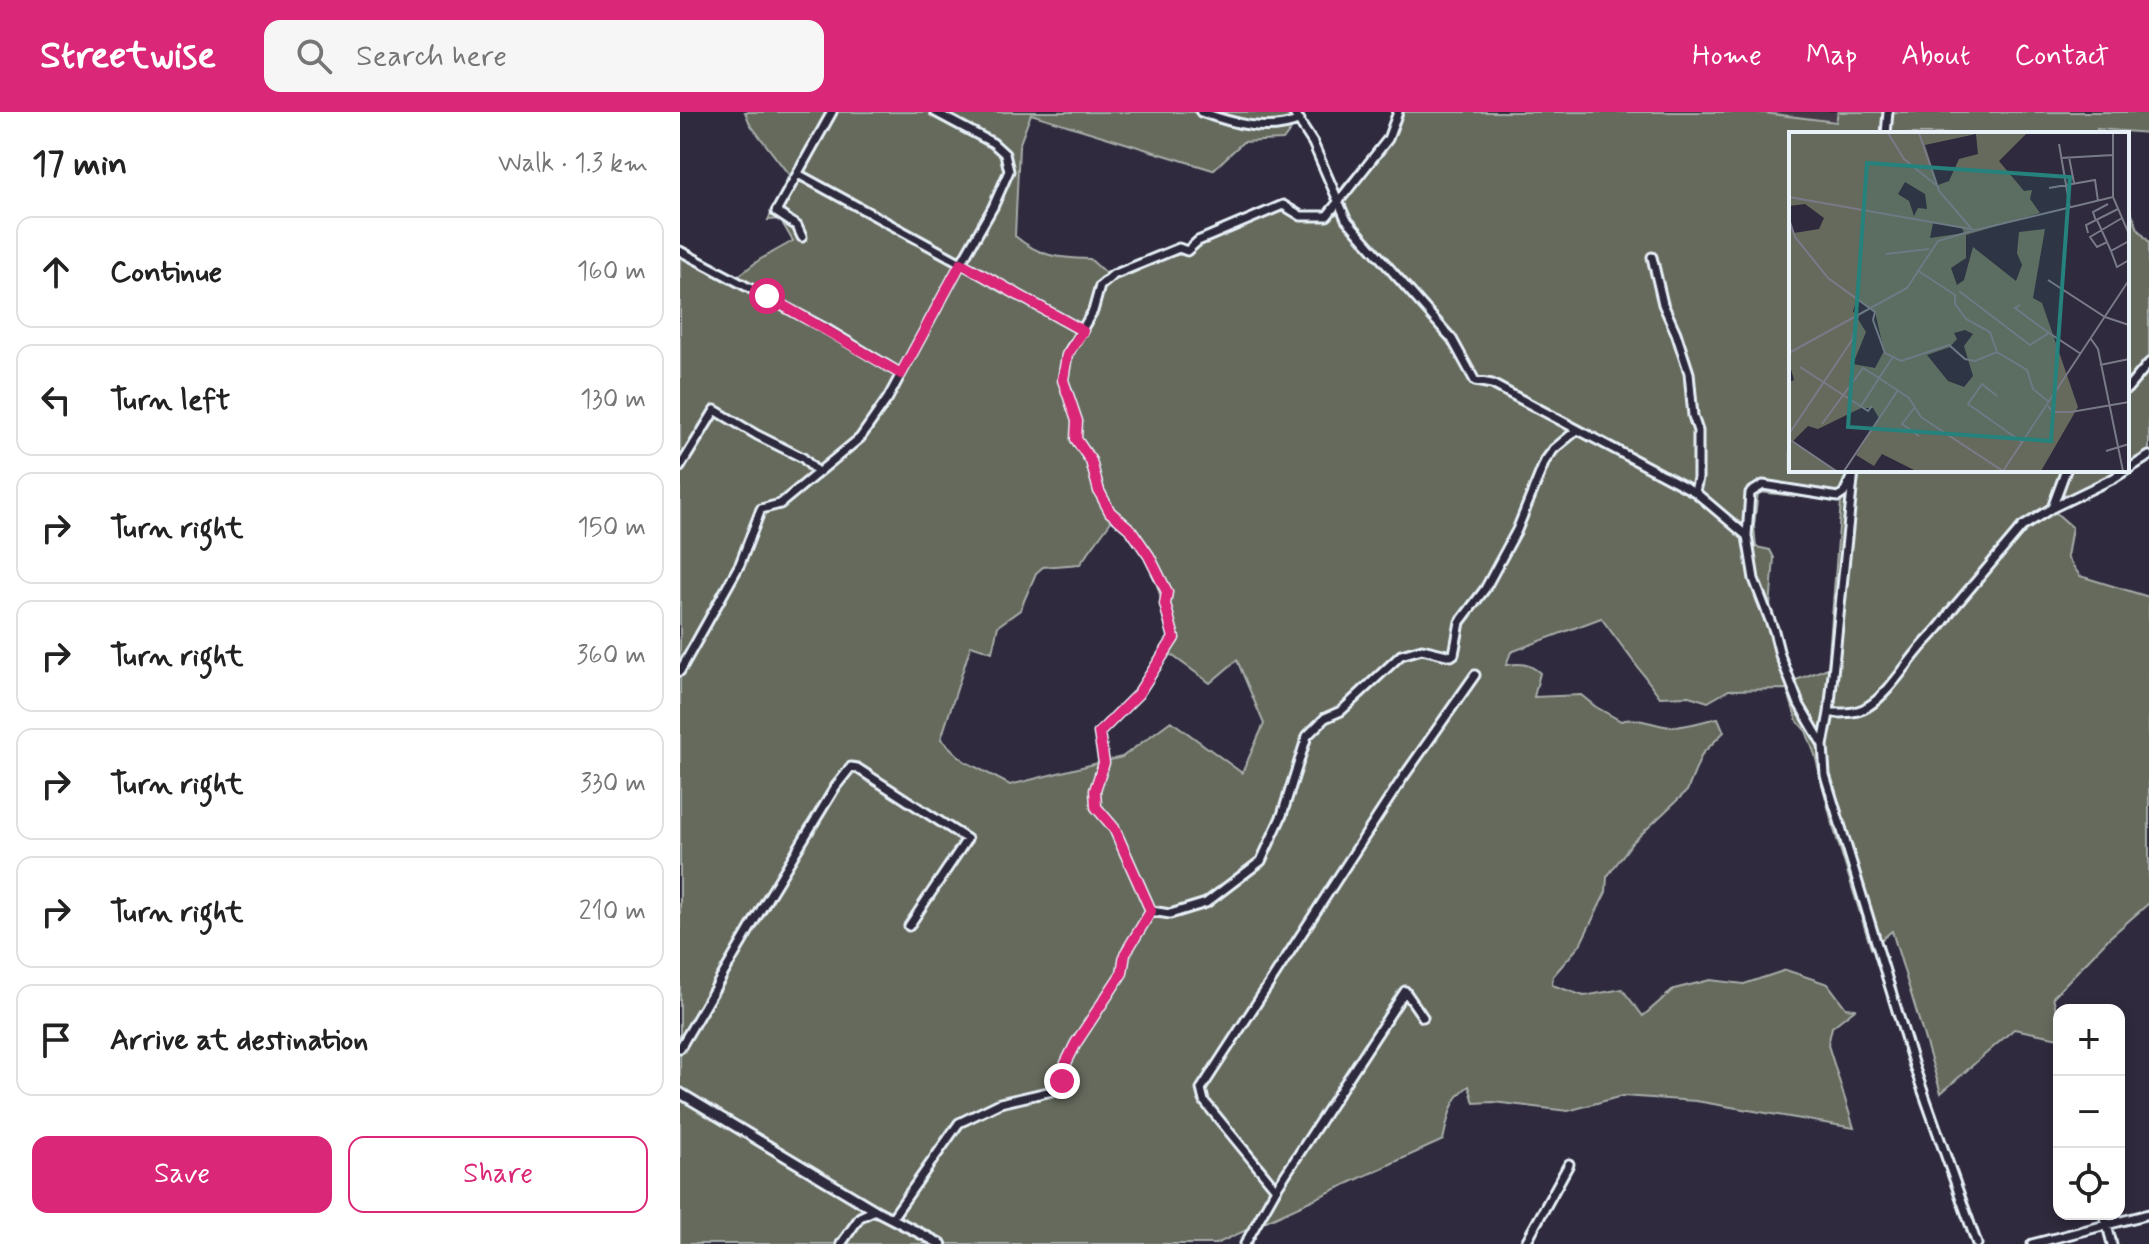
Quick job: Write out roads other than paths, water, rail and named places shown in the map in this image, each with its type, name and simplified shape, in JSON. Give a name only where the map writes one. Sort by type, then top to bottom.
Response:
[{"type":"street","points":[[802,237],[797,226],[776,212],[832,112]]},
{"type":"street","points":[[680,671],[740,564],[761,509],[780,504],[804,487],[817,472],[860,438],[901,374],[993,207],[1009,171],[1005,154],[993,143],[935,112]]},
{"type":"street","points":[[1201,112],[1251,126],[1285,127],[1300,120]]},
{"type":"street","points":[[1293,112],[1313,143],[1336,201],[1354,229],[1452,339],[1475,381],[1492,384],[1695,492],[1747,536]]},
{"type":"street","points":[[1151,911],[1114,828],[1096,807],[1095,790],[1104,763],[1099,733],[1138,694],[1174,638],[1165,604],[1167,592],[1149,556],[1131,530],[1110,512],[1099,491],[1091,461],[1076,439],[1077,421],[1063,380],[1067,355],[1093,311],[1100,286],[1113,275],[1179,248],[1187,251],[1198,241],[1283,205],[1301,216],[1327,216],[1388,139],[1398,112]]},
{"type":"street","points":[[1886,132],[1888,112]]},
{"type":"street","points":[[798,174],[1083,331]]},
{"type":"street","points":[[680,251],[816,323],[901,374]]},
{"type":"street","points":[[1652,257],[1663,304],[1689,373],[1693,416],[1698,431],[1695,492]]},
{"type":"street","points":[[2129,387],[2149,363]]},
{"type":"street","points":[[680,467],[715,410],[803,458],[817,472]]},
{"type":"street","points":[[1151,911],[1170,914],[1206,903],[1261,861],[1282,815],[1307,736],[1325,718],[1341,711],[1401,655],[1422,649],[1451,656],[1454,654],[1460,622],[1485,589],[1517,530],[1545,461],[1577,430]]},
{"type":"street","points":[[2129,469],[2149,456]]},
{"type":"street","points":[[1823,745],[1799,704],[1754,579],[1747,536],[1750,493],[1763,485],[1838,497],[1848,486],[1852,472]]},
{"type":"street","points":[[1853,472],[1829,713],[1823,745],[1825,775],[1914,1066],[1977,1244]]},
{"type":"street","points":[[2052,508],[2065,472]]},
{"type":"street","points":[[1829,713],[1866,709],[1896,680],[1919,649],[1942,628],[1950,612],[2015,534],[2052,508],[2124,472]]},
{"type":"street","points":[[1276,1189],[1204,1101],[1201,1089],[1402,779],[1475,675]]},
{"type":"street","points":[[680,1048],[776,884],[851,767],[967,839],[909,926]]},
{"type":"street","points":[[892,1218],[959,1123],[1000,1103],[1052,1091],[1062,1081],[1066,1063],[1076,1043],[1122,973],[1125,954],[1151,911]]},
{"type":"street","points":[[1245,1244],[1276,1189],[1406,990],[1423,1017]]},
{"type":"street","points":[[680,1093],[875,1210],[941,1244]]},
{"type":"street","points":[[1525,1244],[1569,1164]]},
{"type":"street","points":[[841,1244],[860,1217],[875,1210]]},
{"type":"street","points":[[2032,1244],[2149,1214]]},
{"type":"street","points":[[2106,1220],[2112,1244]]}]
